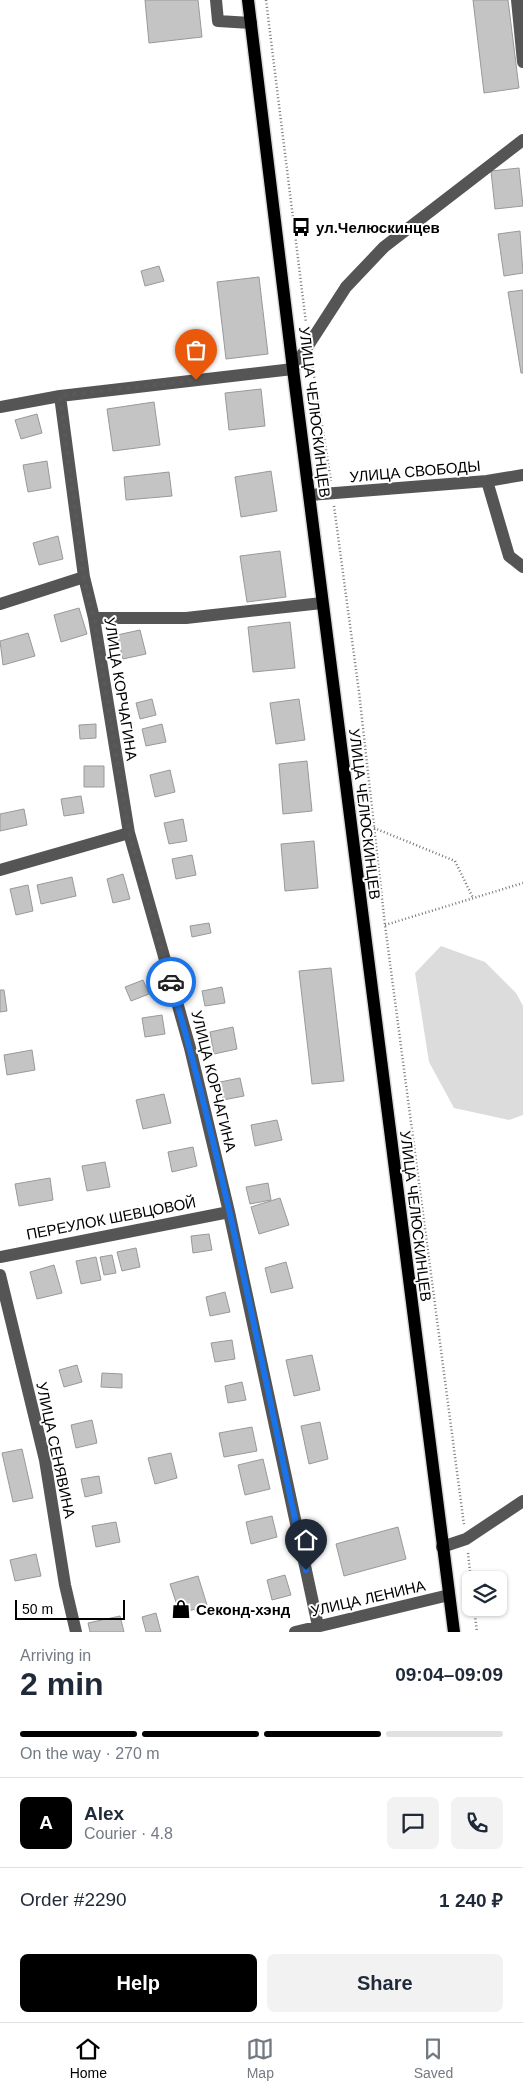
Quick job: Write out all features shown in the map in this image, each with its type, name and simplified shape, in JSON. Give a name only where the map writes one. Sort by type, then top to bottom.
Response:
[{"type":"main road","name":"УЛИЦА ЧЕЛЮСКИНЦЕВ","points":[[248,0],[322,603],[454,1632]]},
{"type":"street","points":[[216,0],[218,22],[251,23]]},
{"type":"street","points":[[517,0],[523,62]]},
{"type":"street","points":[[0,407],[60,396],[293,369],[346,287],[384,247],[523,140]]},
{"type":"street","name":"УЛИЦА КОРЧАГИНА","points":[[60,396],[84,578],[94,618],[129,833],[190,1048],[229,1212],[318,1626]]},
{"type":"street","name":"УЛИЦА СВОБОДЫ","points":[[310,496],[488,481],[523,475]]},
{"type":"street","points":[[488,481],[509,556],[523,567]]},
{"type":"street","points":[[0,604],[84,578]]},
{"type":"street","points":[[94,618],[186,618],[322,603]]},
{"type":"street","points":[[0,870],[129,833]]},
{"type":"street","name":"ПЕРЕУЛОК ШЕВЦОВОЙ","points":[[0,1256],[229,1212]]},
{"type":"street","name":"УЛИЦА СЕНЯВИНА","points":[[0,1275],[45,1460],[65,1585],[76,1632]]},
{"type":"street","points":[[442,1547],[466,1540],[523,1501]]},
{"type":"street","name":"УЛИЦА ЛЕНИНА","points":[[295,1632],[448,1595]]},
{"type":"path","points":[[266,0],[309,344],[333,494],[359,692],[385,925],[470,1571]]},
{"type":"path","points":[[373,827],[455,861],[473,898]]},
{"type":"path","points":[[385,925],[523,883]]},
{"type":"path","points":[[475,1616],[477,1632]]},
{"type":"shaded area","points":[[441,946],[485,962],[516,993],[523,1006],[523,1115],[509,1120],[454,1108],[429,1062],[415,973]]},
{"type":"building","points":[[145,0],[198,0],[202,37],[149,43]]},
{"type":"building","points":[[473,0],[508,0],[519,88],[484,93]]},
{"type":"building","points":[[519,168],[523,206],[495,209],[491,171]]},
{"type":"building","points":[[520,231],[523,273],[504,276],[498,234]]},
{"type":"building","points":[[159,266],[164,281],[145,286],[141,271]]},
{"type":"building","points":[[259,277],[268,354],[226,359],[217,282]]},
{"type":"building","points":[[523,290],[523,373],[521,373],[508,292]]},
{"type":"building","points":[[261,389],[265,426],[229,430],[225,393]]},
{"type":"building","points":[[154,402],[160,445],[113,451],[107,409]]},
{"type":"building","points":[[37,414],[42,433],[21,439],[15,420]]},
{"type":"building","points":[[47,461],[51,488],[28,492],[23,465]]},
{"type":"building","points":[[271,471],[277,511],[241,517],[235,477]]},
{"type":"building","points":[[169,472],[172,496],[126,500],[124,477]]},
{"type":"building","points":[[58,536],[63,559],[39,565],[33,543]]},
{"type":"building","points":[[280,551],[286,597],[247,602],[240,556]]},
{"type":"building","points":[[79,608],[87,634],[61,642],[54,615]]},
{"type":"building","points":[[290,622],[295,668],[253,672],[248,627]]},
{"type":"building","points":[[140,630],[146,654],[123,659],[117,635]]},
{"type":"building","points":[[28,633],[35,656],[3,665],[0,641]]},
{"type":"building","points":[[152,699],[156,715],[140,719],[136,703]]},
{"type":"building","points":[[299,699],[305,740],[276,744],[270,703]]},
{"type":"building","points":[[96,724],[96,738],[80,739],[79,725]]},
{"type":"building","points":[[162,724],[166,742],[146,746],[142,729]]},
{"type":"building","points":[[307,761],[312,811],[283,814],[279,764]]},
{"type":"building","points":[[84,766],[104,766],[104,787],[84,787]]},
{"type":"building","points":[[170,770],[175,792],[155,797],[150,775]]},
{"type":"building","points":[[81,796],[84,813],[64,816],[61,799]]},
{"type":"building","points":[[24,809],[27,825],[0,831],[0,814]]},
{"type":"building","points":[[183,819],[187,841],[169,844],[164,823]]},
{"type":"building","points":[[314,841],[318,888],[285,891],[281,844]]},
{"type":"building","points":[[192,855],[196,875],[176,879],[172,859]]},
{"type":"building","points":[[123,874],[130,899],[113,903],[107,879]]},
{"type":"building","points":[[72,877],[76,896],[41,904],[37,885]]},
{"type":"building","points":[[28,885],[33,911],[16,915],[10,889]]},
{"type":"building","points":[[209,923],[211,933],[192,937],[190,926]]},
{"type":"building","points":[[331,968],[344,1081],[312,1084],[299,971]]},
{"type":"building","points":[[143,980],[149,994],[131,1001],[125,987]]},
{"type":"building","points":[[222,987],[225,1003],[205,1006],[202,991]]},
{"type":"building","points":[[0,990],[4,990],[7,1011],[0,1012]]},
{"type":"building","points":[[162,1015],[165,1034],[145,1037],[142,1018]]},
{"type":"building","points":[[233,1027],[237,1049],[214,1054],[210,1032]]},
{"type":"building","points":[[32,1050],[35,1070],[7,1075],[4,1055]]},
{"type":"building","points":[[240,1078],[244,1096],[223,1100],[220,1082]]},
{"type":"building","points":[[164,1094],[171,1123],[143,1129],[136,1100]]},
{"type":"building","points":[[277,1120],[282,1140],[255,1146],[251,1125]]},
{"type":"building","points":[[193,1147],[197,1166],[172,1172],[168,1152]]},
{"type":"building","points":[[105,1162],[110,1187],[87,1191],[82,1166]]},
{"type":"building","points":[[50,1178],[53,1200],[19,1206],[15,1184]]},
{"type":"building","points":[[268,1183],[271,1200],[250,1204],[246,1187]]},
{"type":"building","points":[[280,1198],[289,1225],[259,1234],[251,1207]]},
{"type":"building","points":[[209,1234],[212,1250],[193,1253],[191,1236]]},
{"type":"building","points":[[136,1248],[140,1267],[122,1271],[117,1252]]},
{"type":"building","points":[[112,1255],[116,1273],[104,1275],[100,1257]]},
{"type":"building","points":[[96,1257],[101,1280],[81,1284],[76,1261]]},
{"type":"building","points":[[286,1262],[293,1288],[271,1293],[265,1268]]},
{"type":"building","points":[[54,1265],[62,1293],[37,1299],[30,1272]]},
{"type":"building","points":[[225,1292],[230,1312],[210,1316],[206,1297]]},
{"type":"building","points":[[232,1340],[235,1359],[215,1362],[211,1343]]},
{"type":"building","points":[[312,1355],[320,1390],[294,1396],[286,1360]]},
{"type":"building","points":[[77,1365],[82,1382],[64,1387],[59,1370]]},
{"type":"building","points":[[102,1373],[122,1374],[122,1388],[101,1387]]},
{"type":"building","points":[[242,1382],[246,1400],[228,1403],[225,1386]]},
{"type":"building","points":[[92,1420],[97,1443],[76,1448],[71,1425]]},
{"type":"building","points":[[320,1422],[328,1459],[309,1464],[301,1426]]},
{"type":"building","points":[[252,1427],[257,1451],[224,1457],[219,1433]]},
{"type":"building","points":[[22,1449],[33,1498],[13,1502],[2,1453]]},
{"type":"building","points":[[171,1453],[177,1478],[155,1484],[148,1458]]},
{"type":"building","points":[[263,1459],[270,1489],[245,1495],[238,1465]]},
{"type":"building","points":[[99,1476],[102,1493],[85,1497],[81,1479]]},
{"type":"building","points":[[272,1516],[277,1537],[251,1544],[246,1522]]},
{"type":"building","points":[[116,1522],[120,1542],[96,1547],[92,1526]]},
{"type":"building","points":[[398,1527],[406,1559],[344,1576],[336,1544]]},
{"type":"building","points":[[36,1554],[41,1576],[15,1581],[10,1560]]},
{"type":"building","points":[[285,1575],[291,1595],[272,1600],[267,1580]]},
{"type":"building","points":[[198,1576],[207,1605],[180,1614],[170,1584]]},
{"type":"building","points":[[156,1613],[161,1632],[146,1632],[142,1617]]},
{"type":"building","points":[[120,1616],[124,1632],[90,1632],[88,1623]]},
{"type":"way so far","points":[[171,982],[129,833],[94,618],[84,578],[66,457],[60,396],[196,380]]},
{"type":"place","name":"ул.Челюскинцев","points":[[301,227]]},
{"type":"place","name":"Секонд-хэнд","points":[[181,1609]]},
{"type":"route","points":[[171,982],[190,1048],[229,1212],[306,1570]]}]
